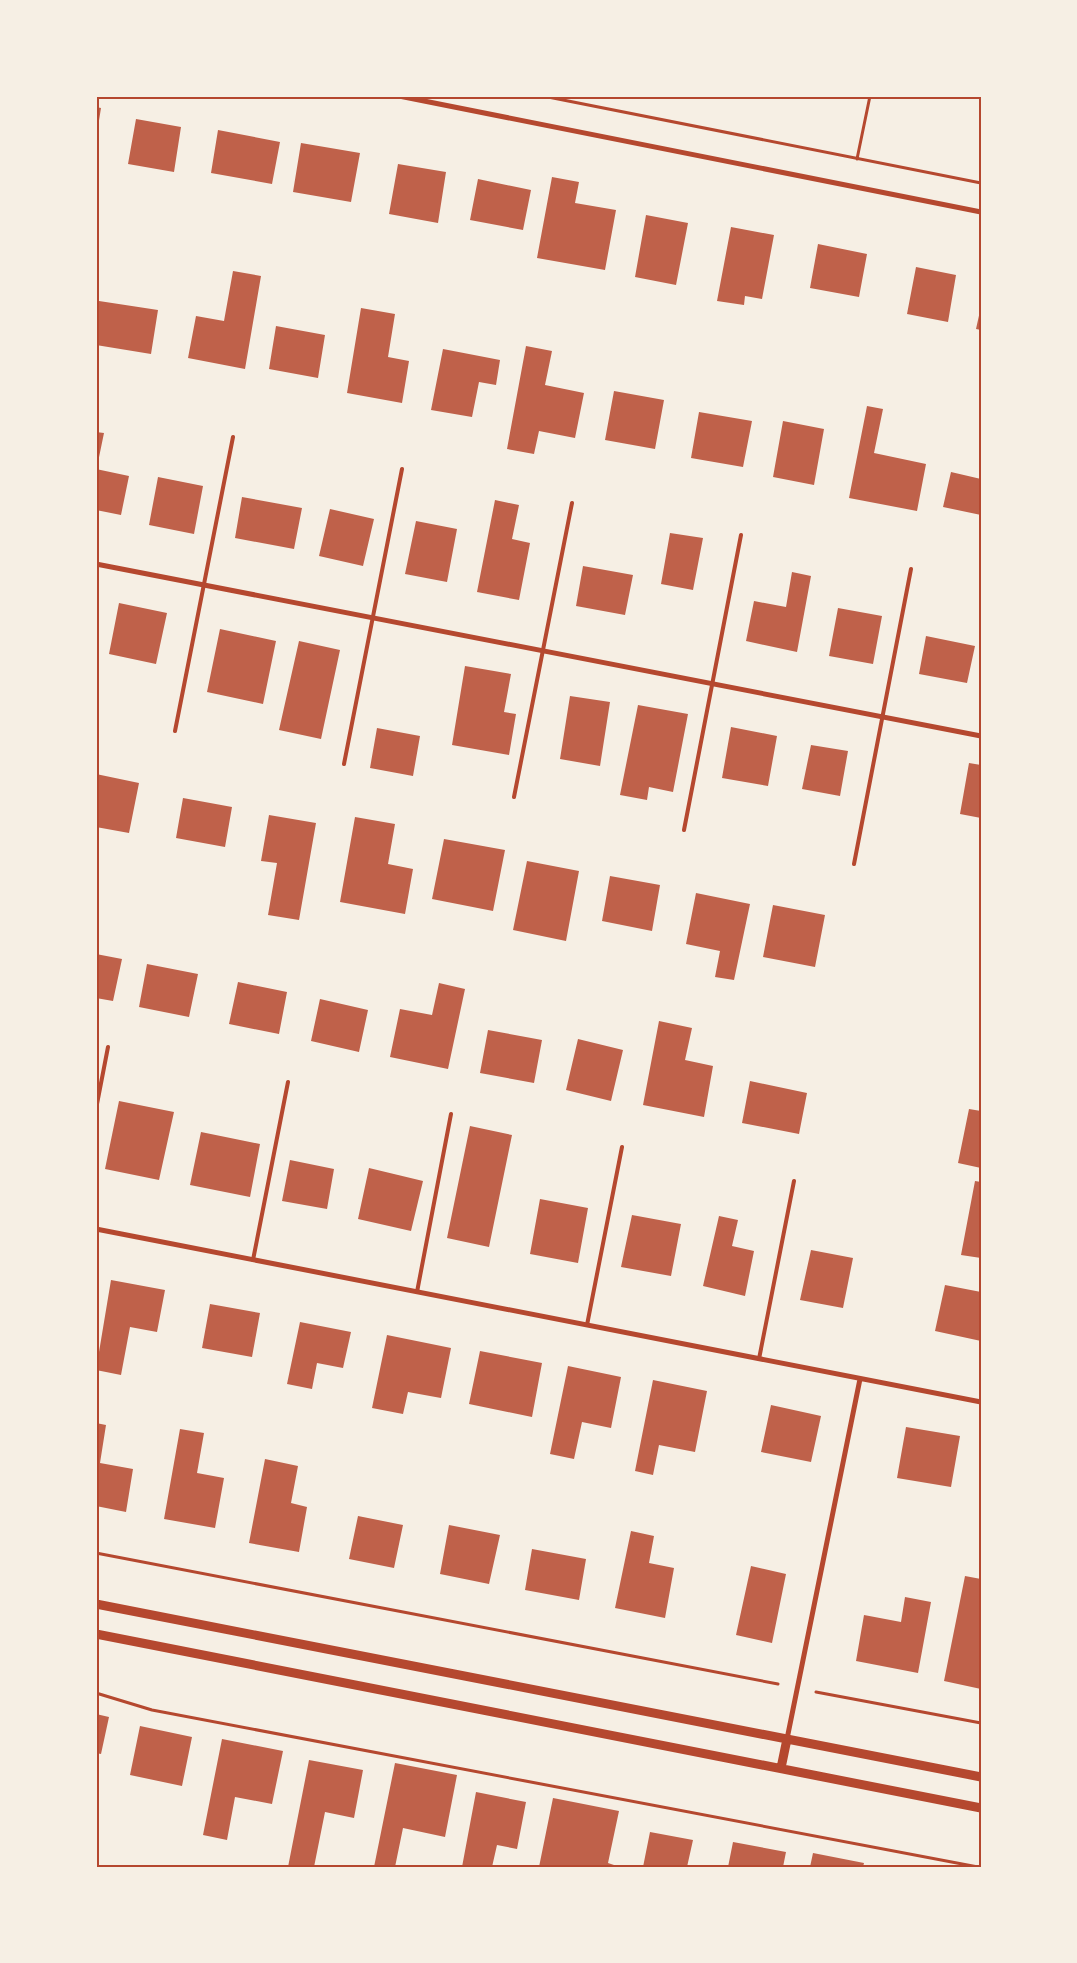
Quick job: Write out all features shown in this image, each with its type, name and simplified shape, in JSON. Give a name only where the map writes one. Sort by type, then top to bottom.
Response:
[{"type":"street","points":[[399,96],[981,212]]},
{"type":"street","points":[[96,564],[981,736]]},
{"type":"street","points":[[96,1229],[981,1402]]},
{"type":"street","points":[[781,1768],[860,1379]]},
{"type":"street","points":[[96,1604],[981,1777]]},
{"type":"street","points":[[96,1634],[981,1808]]},
{"type":"lane","points":[[175,731],[232,437]]},
{"type":"lane","points":[[344,764],[402,469]]},
{"type":"lane","points":[[514,797],[572,503]]},
{"type":"lane","points":[[684,830],[741,535]]},
{"type":"lane","points":[[854,864],[911,569]]},
{"type":"lane","points":[[96,1109],[108,1046]]},
{"type":"lane","points":[[253,1260],[288,1082]]},
{"type":"lane","points":[[417,1292],[452,1114]]},
{"type":"lane","points":[[587,1325],[622,1147]]},
{"type":"lane","points":[[759,1358],[794,1180]]},
{"type":"path","points":[[543,96],[981,184]]},
{"type":"path","points":[[857,159],[870,96]]},
{"type":"path","points":[[96,1553],[981,1723]]},
{"type":"path","points":[[96,1693],[152,1710],[978,1867]]},
{"type":"building","points":[[96,107],[101,108],[97,133],[96,133]]},
{"type":"building","points":[[136,119],[181,127],[174,172],[128,164]]},
{"type":"building","points":[[218,130],[280,142],[272,184],[211,173]]},
{"type":"building","points":[[301,143],[360,153],[351,202],[293,192]]},
{"type":"building","points":[[398,164],[446,172],[438,223],[389,214]]},
{"type":"building","points":[[552,177],[579,182],[575,203],[616,210],[605,270],[537,258]]},
{"type":"building","points":[[478,179],[531,190],[523,230],[470,220]]},
{"type":"building","points":[[646,215],[688,223],[676,285],[635,277]]},
{"type":"building","points":[[731,227],[774,235],[762,299],[745,296],[744,305],[717,301]]},
{"type":"building","points":[[818,244],[867,254],[859,297],[810,288]]},
{"type":"building","points":[[916,267],[956,275],[948,322],[907,314]]},
{"type":"building","points":[[233,271],[261,276],[245,369],[188,358],[196,316],[224,321]]},
{"type":"building","points":[[99,301],[158,310],[151,354],[96,345]]},
{"type":"building","points":[[361,308],[395,314],[388,357],[409,361],[402,403],[347,393]]},
{"type":"building","points":[[981,311],[981,330],[976,329]]},
{"type":"building","points":[[276,326],[325,335],[318,378],[269,369]]},
{"type":"building","points":[[526,346],[552,351],[545,385],[584,393],[575,438],[539,431],[534,454],[507,449]]},
{"type":"building","points":[[443,349],[500,360],[496,385],[479,382],[472,417],[431,410]]},
{"type":"building","points":[[614,391],[664,400],[655,449],[605,440]]},
{"type":"building","points":[[867,406],[883,409],[874,453],[926,464],[917,511],[849,498]]},
{"type":"building","points":[[699,412],[752,421],[743,467],[691,458]]},
{"type":"building","points":[[783,421],[824,429],[814,485],[773,477]]},
{"type":"building","points":[[96,432],[104,433],[97,467],[96,467]]},
{"type":"building","points":[[96,469],[129,476],[121,515],[96,510]]},
{"type":"building","points":[[951,472],[981,479],[981,515],[943,507]]},
{"type":"building","points":[[158,477],[203,486],[194,534],[149,525]]},
{"type":"building","points":[[242,497],[302,508],[294,549],[235,538]]},
{"type":"building","points":[[495,500],[519,505],[512,539],[530,543],[519,600],[477,592]]},
{"type":"building","points":[[330,509],[374,519],[363,566],[319,556]]},
{"type":"building","points":[[416,521],[457,529],[447,582],[405,574]]},
{"type":"building","points":[[670,533],[703,538],[693,590],[661,584]]},
{"type":"building","points":[[583,566],[633,575],[625,615],[576,606]]},
{"type":"building","points":[[792,572],[811,576],[797,652],[746,641],[754,601],[786,607]]},
{"type":"building","points":[[119,603],[167,613],[156,664],[109,654]]},
{"type":"building","points":[[838,608],[882,616],[873,664],[829,656]]},
{"type":"building","points":[[220,629],[276,641],[263,704],[207,692]]},
{"type":"building","points":[[926,636],[975,646],[967,683],[919,674]]},
{"type":"building","points":[[299,641],[340,650],[321,739],[279,730]]},
{"type":"building","points":[[465,666],[511,674],[504,712],[516,714],[509,755],[452,745]]},
{"type":"building","points":[[570,696],[610,702],[600,766],[560,759]]},
{"type":"building","points":[[638,705],[688,714],[673,792],[649,787],[647,800],[620,795]]},
{"type":"building","points":[[731,727],[777,736],[768,786],[722,778]]},
{"type":"building","points":[[377,728],[420,736],[413,776],[370,768]]},
{"type":"building","points":[[811,745],[848,751],[840,796],[802,789]]},
{"type":"building","points":[[969,763],[981,765],[981,818],[960,814]]},
{"type":"building","points":[[96,774],[139,783],[129,833],[96,827]]},
{"type":"building","points":[[183,798],[232,807],[225,847],[176,838]]},
{"type":"building","points":[[269,815],[316,823],[299,920],[268,915],[277,863],[261,861]]},
{"type":"building","points":[[355,817],[395,824],[388,864],[413,869],[405,914],[340,902]]},
{"type":"building","points":[[444,839],[505,850],[493,911],[432,899]]},
{"type":"building","points":[[527,861],[579,871],[566,941],[513,930]]},
{"type":"building","points":[[610,876],[660,885],[652,931],[602,921]]},
{"type":"building","points":[[696,893],[750,904],[734,980],[715,977],[720,951],[686,944]]},
{"type":"building","points":[[773,905],[825,915],[815,967],[763,957]]},
{"type":"building","points":[[96,954],[122,959],[113,1001],[96,998]]},
{"type":"building","points":[[147,964],[198,974],[189,1017],[139,1007]]},
{"type":"building","points":[[238,982],[287,992],[279,1034],[229,1024]]},
{"type":"building","points":[[439,983],[465,989],[448,1069],[390,1057],[400,1009],[432,1015]]},
{"type":"building","points":[[320,999],[368,1010],[359,1052],[311,1041]]},
{"type":"building","points":[[659,1021],[692,1028],[685,1060],[713,1066],[704,1117],[643,1105]]},
{"type":"building","points":[[488,1030],[542,1040],[534,1083],[480,1073]]},
{"type":"building","points":[[578,1039],[623,1050],[611,1101],[566,1090]]},
{"type":"building","points":[[750,1081],[807,1093],[799,1134],[742,1123]]},
{"type":"building","points":[[119,1101],[174,1112],[159,1180],[105,1169]]},
{"type":"building","points":[[969,1109],[981,1111],[981,1168],[958,1163]]},
{"type":"building","points":[[470,1126],[512,1135],[489,1247],[447,1238]]},
{"type":"building","points":[[201,1132],[260,1144],[250,1197],[190,1185]]},
{"type":"building","points":[[290,1160],[334,1169],[327,1209],[282,1201]]},
{"type":"building","points":[[369,1168],[423,1181],[411,1231],[358,1219]]},
{"type":"building","points":[[975,1181],[981,1182],[981,1258],[961,1255]]},
{"type":"building","points":[[540,1199],[588,1208],[578,1263],[530,1254]]},
{"type":"building","points":[[632,1215],[681,1224],[671,1276],[621,1267]]},
{"type":"building","points":[[719,1216],[738,1220],[732,1246],[754,1251],[745,1296],[703,1286]]},
{"type":"building","points":[[811,1250],[853,1258],[843,1308],[800,1300]]},
{"type":"building","points":[[111,1280],[165,1290],[157,1332],[130,1327],[121,1375],[96,1370]]},
{"type":"building","points":[[945,1285],[981,1292],[981,1341],[935,1331]]},
{"type":"building","points":[[210,1304],[260,1313],[252,1357],[202,1348]]},
{"type":"building","points":[[300,1322],[351,1332],[343,1368],[317,1363],[312,1389],[287,1384]]},
{"type":"building","points":[[387,1335],[451,1348],[441,1398],[408,1392],[403,1414],[372,1408]]},
{"type":"building","points":[[480,1351],[542,1363],[532,1417],[469,1404]]},
{"type":"building","points":[[568,1366],[621,1377],[611,1428],[582,1422],[574,1459],[550,1454]]},
{"type":"building","points":[[653,1380],[707,1391],[695,1452],[659,1445],[653,1475],[635,1471]]},
{"type":"building","points":[[771,1405],[821,1416],[811,1462],[761,1452]]},
{"type":"building","points":[[96,1423],[106,1425],[100,1463],[133,1469],[126,1512],[96,1506]]},
{"type":"building","points":[[906,1427],[960,1436],[951,1487],[897,1478]]},
{"type":"building","points":[[180,1429],[204,1433],[197,1473],[224,1478],[215,1528],[164,1519]]},
{"type":"building","points":[[265,1459],[298,1466],[291,1503],[307,1507],[299,1552],[249,1543]]},
{"type":"building","points":[[358,1516],[403,1525],[394,1568],[349,1559]]},
{"type":"building","points":[[449,1525],[500,1535],[489,1584],[440,1574]]},
{"type":"building","points":[[631,1531],[654,1536],[649,1563],[674,1568],[665,1618],[615,1608]]},
{"type":"building","points":[[532,1549],[586,1559],[579,1600],[525,1590]]},
{"type":"building","points":[[751,1566],[786,1574],[772,1643],[736,1635]]},
{"type":"building","points":[[965,1576],[981,1579],[981,1689],[944,1681]]},
{"type":"building","points":[[905,1597],[931,1602],[918,1673],[856,1661],[864,1615],[901,1622]]},
{"type":"building","points":[[96,1714],[109,1717],[101,1754],[96,1753]]},
{"type":"building","points":[[140,1726],[192,1737],[182,1786],[130,1775]]},
{"type":"building","points":[[222,1739],[283,1751],[272,1804],[235,1797],[227,1840],[203,1835]]},
{"type":"building","points":[[309,1760],[363,1770],[354,1818],[325,1812],[314,1867],[288,1867]]},
{"type":"building","points":[[395,1763],[457,1775],[445,1837],[403,1828],[395,1867],[374,1867]]},
{"type":"building","points":[[476,1792],[526,1802],[517,1849],[497,1845],[492,1867],[462,1867]]},
{"type":"building","points":[[553,1798],[619,1811],[608,1863],[620,1867],[539,1867]]},
{"type":"building","points":[[650,1832],[693,1840],[687,1867],[643,1867]]},
{"type":"building","points":[[733,1842],[786,1852],[783,1867],[728,1867]]},
{"type":"building","points":[[813,1853],[864,1863],[863,1867],[810,1867]]}]
